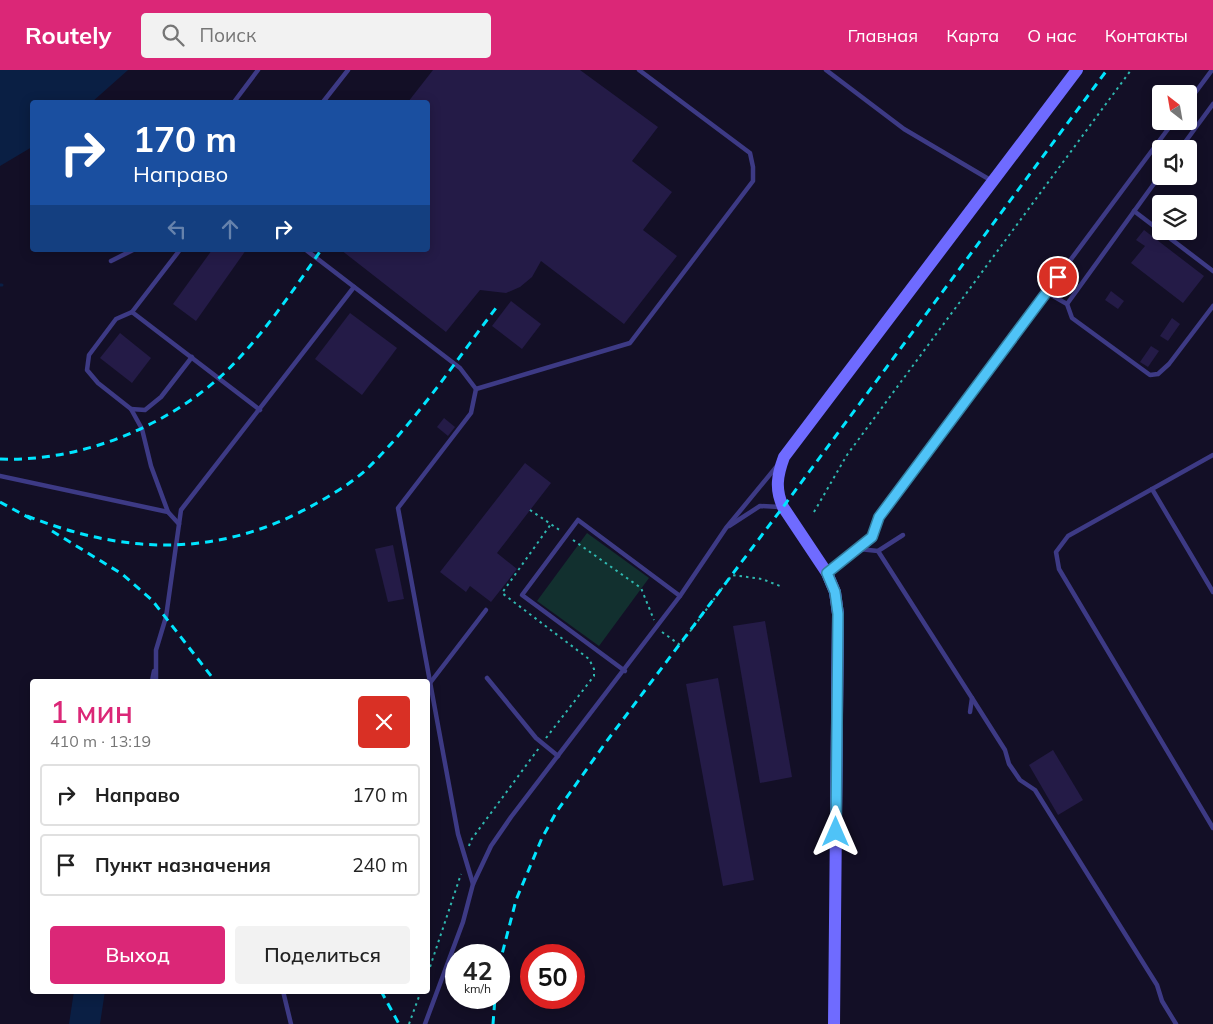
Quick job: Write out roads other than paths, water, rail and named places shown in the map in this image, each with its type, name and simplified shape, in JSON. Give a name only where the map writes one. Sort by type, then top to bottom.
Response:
[{"type":"main road","points":[[834,1024],[838,614],[835,592],[827,573],[783,507],[777,490],[777,483],[784,457],[1077,70]]},
{"type":"lane","points":[[236,100],[258,70]]},
{"type":"lane","points":[[325,100],[348,70]]},
{"type":"lane","points":[[476,389],[630,343],[753,181],[750,153],[639,70]]},
{"type":"lane","points":[[826,70],[904,129],[993,182]]},
{"type":"lane","points":[[1198,89],[1212,70]]},
{"type":"lane","points":[[1187,140],[1213,104]]},
{"type":"lane","points":[[827,573],[872,537],[879,517],[1167,130]]},
{"type":"lane","points":[[1067,304],[1153,185]]},
{"type":"lane","points":[[1134,211],[1213,271]]},
{"type":"lane","points":[[111,261],[129,252]]},
{"type":"lane","points":[[178,252],[132,312],[116,319],[89,355],[87,370],[98,383],[131,409],[142,429],[151,466],[168,512],[179,524]]},
{"type":"lane","points":[[309,252],[460,368],[476,389],[471,413],[398,508],[429,679]]},
{"type":"lane","points":[[156,679],[156,650],[166,617],[178,545],[181,510],[354,287]]},
{"type":"lane","points":[[1046,292],[1067,304],[1072,318],[1150,375],[1158,374],[1169,364],[1213,306]]},
{"type":"lane","points":[[132,312],[260,410]]},
{"type":"lane","points":[[131,409],[145,410],[161,398],[192,357]]},
{"type":"lane","points":[[1213,455],[1068,536],[1056,552],[1059,569],[1213,828]]},
{"type":"lane","points":[[425,1024],[463,922],[474,884],[491,846],[558,756],[625,671],[680,596],[726,528],[784,457]]},
{"type":"lane","points":[[0,476],[168,512]]},
{"type":"lane","points":[[1152,489],[1213,592]]},
{"type":"lane","points":[[726,528],[760,506],[783,507]]},
{"type":"lane","points":[[625,671],[522,595],[578,520],[680,596]]},
{"type":"lane","points":[[859,549],[878,551],[903,535]]},
{"type":"lane","points":[[878,551],[995,733],[1020,780],[1035,790],[1157,985],[1162,1001],[1176,1024]]},
{"type":"lane","points":[[474,884],[458,834],[430,683],[486,610]]},
{"type":"lane","points":[[152,679],[156,663]]},
{"type":"lane","points":[[487,678],[542,743],[558,756]]},
{"type":"lane","points":[[970,712],[972,698]]},
{"type":"lane","points":[[284,994],[291,1024]]},
{"type":"water","points":[[0,70],[128,70],[94,100],[30,100],[30,148],[0,166]]},
{"type":"water","points":[[74,994],[105,994],[100,1024],[69,1024]]},
{"type":"railway","points":[[505,944],[516,900],[542,838],[557,811],[606,742],[1107,70]]},
{"type":"railway","points":[[0,459],[59,455],[88,448],[117,439],[171,413],[219,378],[247,350],[320,252]]},
{"type":"railway","points":[[27,516],[63,529],[99,538],[169,545],[203,543],[238,536],[273,524],[331,495],[368,468],[419,411],[496,308]]},
{"type":"railway","points":[[0,502],[33,520]]},
{"type":"railway","points":[[52,531],[122,574],[152,600],[213,679]]},
{"type":"railway","points":[[383,994],[399,1024]]},
{"type":"railway","points":[[493,1024],[494,1009]]}]
